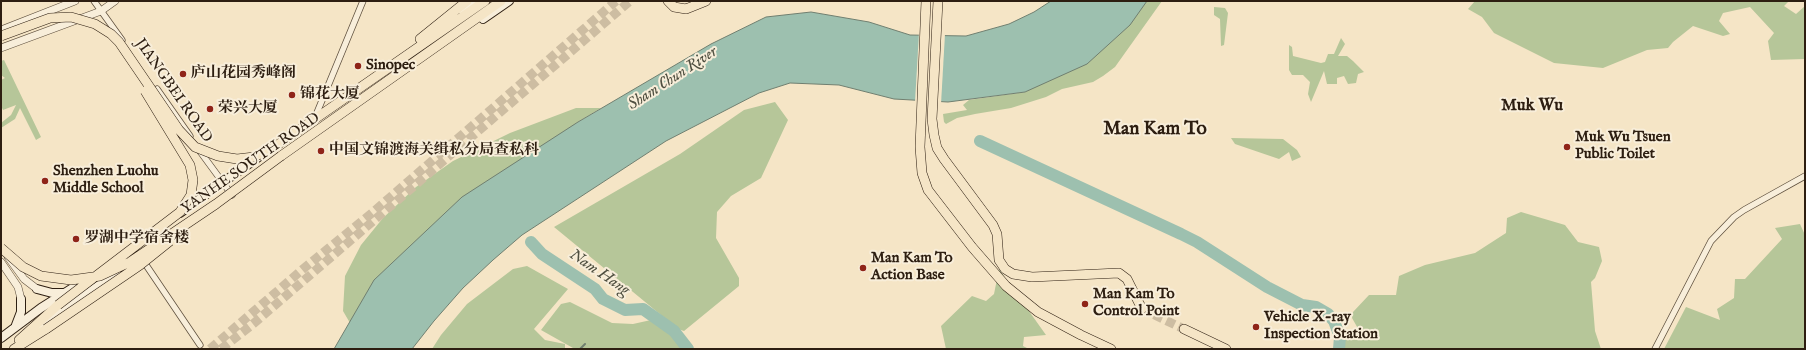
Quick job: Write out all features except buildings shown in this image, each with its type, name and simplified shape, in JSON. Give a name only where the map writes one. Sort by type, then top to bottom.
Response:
[{"type":"main road","points":[[407,50],[467,1]]},
{"type":"main road","name":"YANHE SOUTH ROAD","points":[[1,338],[16,326],[96,273],[223,183],[474,1]]},
{"type":"main road","points":[[1,36],[45,19],[59,17],[84,19],[103,28],[119,42],[178,130],[189,142],[203,151],[218,156],[250,158],[261,155],[278,145],[485,1]]},
{"type":"main road","points":[[14,349],[140,265],[216,204],[281,156],[501,1]]},
{"type":"main road","name":"YANHE SOUTH ROAD","points":[[8,349],[232,195],[509,1]]},
{"type":"main road","points":[[668,1],[674,7],[686,9],[706,1]]},
{"type":"main road","points":[[922,1],[925,20]]},
{"type":"main road","points":[[926,1],[920,163],[924,182],[936,201],[994,274],[1038,312],[1111,349]]},
{"type":"main road","points":[[938,1],[932,119],[937,148],[997,234],[999,260],[1005,269],[1013,274],[1032,277],[1119,273],[1127,279],[1142,309]]},
{"type":"main road","points":[[937,20],[943,1]]},
{"type":"main road","points":[[19,340],[58,305],[180,212],[188,201],[193,189],[190,165],[159,115],[128,56]]},
{"type":"main road","points":[[1,247],[23,267],[41,276],[66,280],[100,276],[124,265],[216,204]]},
{"type":"main road","points":[[37,289],[52,293],[64,293]]},
{"type":"main road","points":[[16,326],[21,312],[21,299]]},
{"type":"main road","points":[[1184,329],[1226,349]]},
{"type":"street","points":[[1,30],[75,1]]},
{"type":"street","name":"JIANGBEI ROAD","points":[[94,1],[232,195]]},
{"type":"street","points":[[1,48],[101,11],[115,1]]},
{"type":"street","points":[[316,115],[363,1]]},
{"type":"street","points":[[1655,349],[1711,241],[1734,217],[1744,210],[1805,176]]},
{"type":"street","points":[[1,247],[24,280],[37,289]]},
{"type":"street","points":[[141,258],[200,345]]},
{"type":"street","points":[[1,262],[18,287],[21,299]]},
{"type":"shaded area","points":[[1145,1],[1162,1],[1115,67],[1103,76],[1093,82],[1062,89],[1046,97],[1011,108],[957,118],[946,124],[944,122],[943,114],[967,110],[963,105],[969,100],[1025,92]]},
{"type":"shaded area","points":[[1475,1],[1789,1],[1784,6],[1796,14],[1805,6],[1805,59],[1771,60],[1768,41],[1774,33],[1750,7],[1723,13],[1719,21],[1730,34],[1723,36],[1693,26],[1673,42],[1668,48],[1647,50],[1603,68],[1554,63],[1494,33],[1482,17],[1468,9]]},
{"type":"shaded area","points":[[1214,7],[1225,8],[1228,13],[1224,45],[1221,46],[1220,19],[1214,15]]},
{"type":"shaded area","points":[[1341,38],[1345,44],[1338,56],[1347,56],[1364,72],[1358,74],[1356,83],[1348,84],[1344,76],[1337,78],[1337,84],[1327,84],[1324,71],[1311,102],[1308,94],[1310,82],[1303,75],[1292,75],[1289,70],[1289,45],[1292,47],[1293,56],[1321,63],[1325,62],[1328,54],[1334,54]]},
{"type":"shaded area","points":[[4,60],[41,137],[36,140],[20,108],[15,119],[1,128],[1,123],[11,115],[16,105],[3,110],[1,106],[1,80],[5,78],[1,75],[1,61]]},
{"type":"shaded area","points":[[775,102],[788,120],[761,178],[731,196],[717,212],[716,238],[739,278],[739,286],[684,331],[678,329],[554,227],[680,154],[744,110]]},
{"type":"shaded area","points":[[576,108],[601,108],[578,122],[350,323],[343,311],[345,276],[361,245],[383,218],[416,187],[453,161],[510,133]]},
{"type":"shaded area","points":[[1231,138],[1283,139],[1297,150],[1301,157],[1292,161],[1289,152],[1279,159],[1235,144]]},
{"type":"shaded area","points":[[1521,212],[1565,225],[1578,242],[1599,247],[1602,261],[1595,278],[1591,282],[1595,331],[1601,349],[1338,349],[1340,331],[1360,332],[1352,318],[1353,312],[1369,295],[1396,295],[1399,276],[1425,265],[1475,253],[1506,233],[1507,218]]},
{"type":"shaded area","points":[[1800,224],[1805,235],[1805,349],[1664,349],[1686,307],[1720,320],[1717,309],[1734,298],[1735,279],[1745,279],[1782,239],[1775,228]]},
{"type":"shaded area","points":[[527,266],[568,289],[534,329],[545,340],[565,344],[565,349],[432,349],[441,335],[467,304],[513,269]]},
{"type":"shaded area","points":[[999,269],[1046,335],[1024,337],[1023,346],[1029,349],[946,349],[941,326],[972,296],[986,301],[994,294]]},
{"type":"shaded area","points":[[570,302],[612,323],[633,324],[651,320],[691,349],[573,349],[541,330],[561,304]]},
{"type":"water","name":"Sham Chun River","points":[[1051,1],[1147,1],[1130,25],[1087,64],[1025,92],[948,102],[894,99],[839,85],[790,83],[759,93],[666,141],[522,235],[463,288],[412,349],[334,349],[374,280],[462,197],[578,122],[711,44],[766,17],[811,12],[869,22],[910,35],[966,36],[1009,24],[1034,12]]},
{"type":"pier","points":[[919,33],[945,34],[941,104],[915,102]]},
{"type":"waterway","points":[[980,141],[1181,234],[1197,242],[1267,287],[1302,305],[1316,307],[1328,314],[1334,321],[1340,337],[1339,349]]},
{"type":"waterway","name":"Nam Hang","points":[[531,242],[542,254],[595,289],[603,299],[625,310],[643,309],[674,331],[688,349]]},
{"type":"waterway","points":[[580,349],[585,344]]},
{"type":"tunnel","points":[[210,349],[303,269],[372,213],[616,1]]},
{"type":"tunnel","points":[[221,349],[253,324],[630,1]]},
{"type":"tunnel","points":[[1142,309],[1184,329]]},
{"type":"place","name":"Sinopec","points":[[358,66]]},
{"type":"place","name":"庐山花园秀峰阁","points":[[183,74]]},
{"type":"place","name":"锦花大厦","points":[[292,95]]},
{"type":"place","name":"荣兴大厦","points":[[210,109]]},
{"type":"place","name":"Muk Wu Tsuen Public Toilet","points":[[1567,147]]},
{"type":"place","name":"中国文锦渡海关缉私分局查私科","points":[[321,151]]},
{"type":"place","name":"Shenzhen Luohu Middle School","points":[[45,181]]},
{"type":"place","name":"罗湖中学宿舍楼","points":[[76,239]]},
{"type":"place","name":"Man Kam To Action Base","points":[[863,268]]},
{"type":"place","name":"Man Kam To Control Point","points":[[1085,304]]},
{"type":"place","name":"Vehicle X-ray Inspection Station","points":[[1256,327]]},
{"type":"district","name":"Muk Wu","points":[[1532,107]]},
{"type":"district","name":"Man Kam To","points":[[1155,130]]}]
